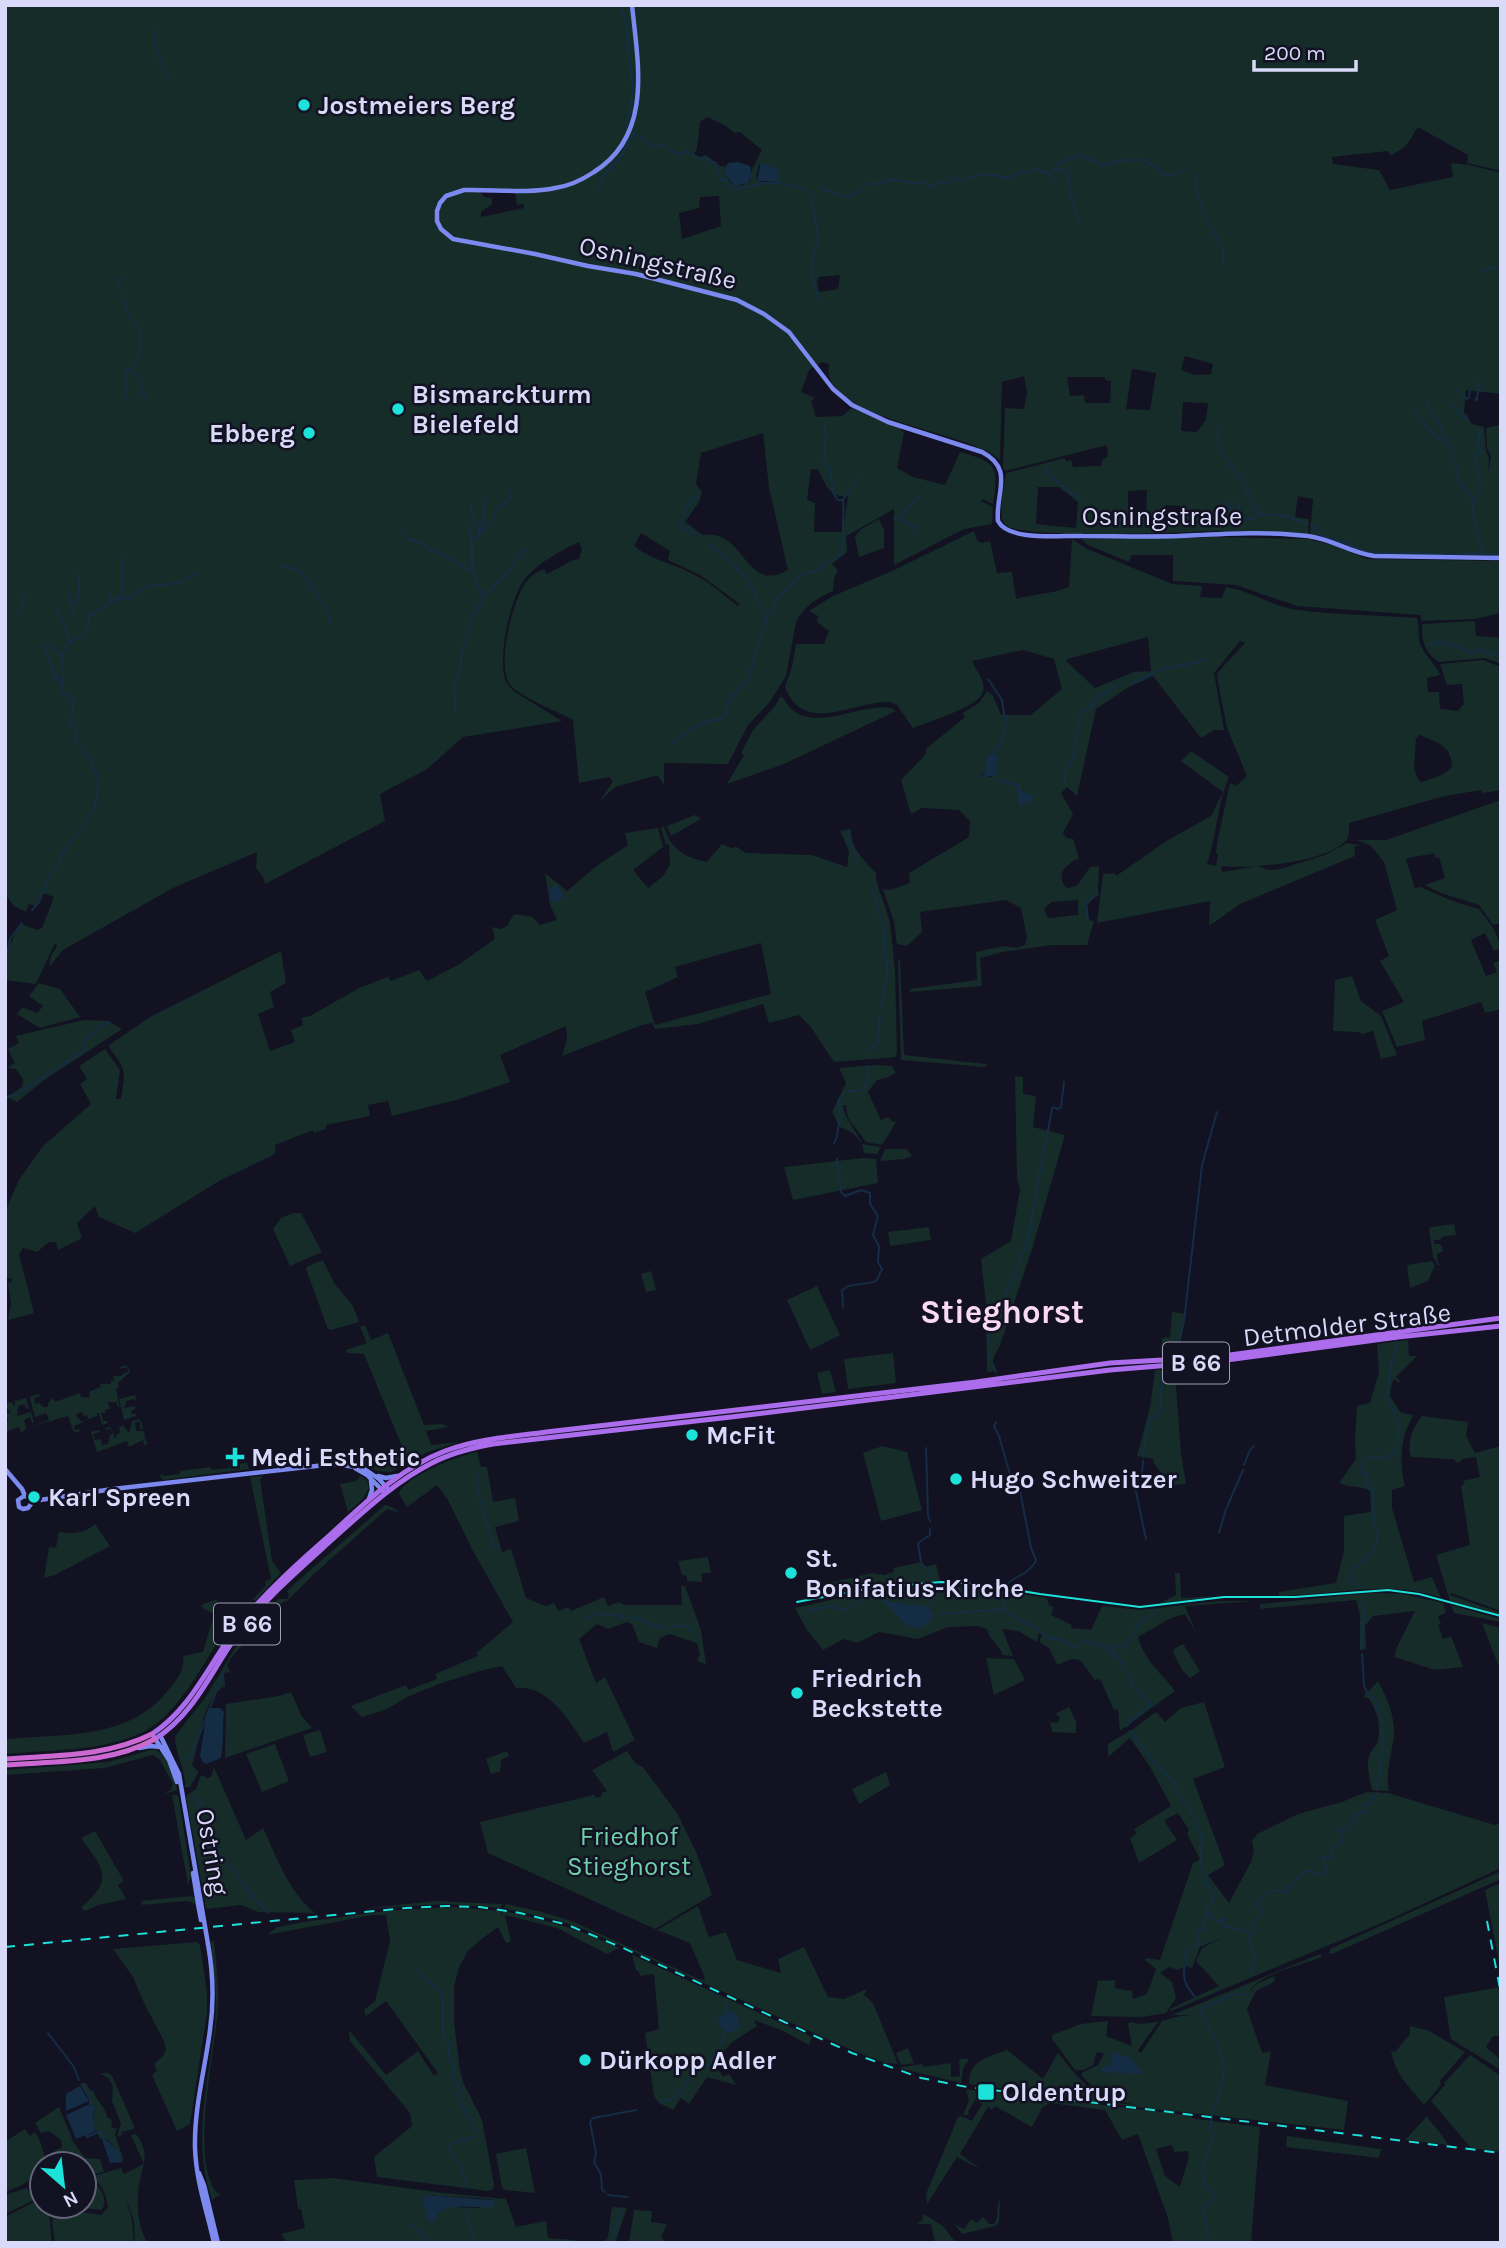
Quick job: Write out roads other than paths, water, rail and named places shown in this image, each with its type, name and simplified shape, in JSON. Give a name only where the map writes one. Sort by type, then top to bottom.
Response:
[{"type":"highway","name":"B 66","points":[[5,1765],[92,1758],[127,1751],[156,1734]]},
{"type":"highway","name":"B 66","points":[[5,1759],[101,1751],[156,1734]]},
{"type":"main road","name":"Osningstraße","points":[[632,5],[639,92],[633,120],[618,152],[605,165],[583,178],[555,188],[452,192],[440,203],[437,214],[440,227],[447,236],[636,274],[720,294],[748,305],[793,336],[832,389],[852,405],[888,422],[982,452],[992,458],[999,467],[1002,479],[998,521],[1011,533],[1115,536],[1287,535],[1320,538],[1374,556],[1501,558]]},
{"type":"main road","name":"Detmolder Straße","points":[[386,1491],[404,1473],[433,1456],[463,1445],[744,1413],[1005,1378],[1326,1344],[1501,1318]]},
{"type":"main road","points":[[1492,1319],[1493,1327]]},
{"type":"main road","name":"Detmolder Straße","points":[[1381,1337],[1501,1326]]},
{"type":"main road","name":"Detmolder Straße","points":[[386,1491],[419,1470],[453,1454],[493,1444],[567,1432]]},
{"type":"main road","points":[[5,1469],[27,1499],[40,1500],[241,1474],[344,1464],[386,1478],[404,1473]]},
{"type":"main road","points":[[370,1474],[386,1491]]},
{"type":"main road","points":[[367,1502],[372,1490],[370,1474]]},
{"type":"main road","name":"B 66","points":[[156,1734],[180,1710],[237,1628],[261,1600],[367,1502],[386,1491]]},
{"type":"main road","name":"B 66","points":[[156,1734],[178,1721],[193,1704],[231,1644],[264,1604],[386,1491]]},
{"type":"main road","name":"Ostring","points":[[156,1734],[177,1780],[200,1903]]},
{"type":"main road","name":"Ostring","points":[[156,1734],[179,1774],[212,1986],[210,2028],[195,2148],[199,2188],[216,2243]]},
{"type":"main road","points":[[127,1751],[150,1746],[161,1747]]},
{"type":"water","points":[[738,162],[750,166],[752,174],[748,183],[735,186],[726,176],[724,169],[728,163]]},
{"type":"water","points":[[761,162],[779,170],[778,181],[757,181]]},
{"type":"water","points":[[993,754],[999,757],[995,768],[997,775],[980,778],[984,773],[987,757]]},
{"type":"water","points":[[1016,782],[1019,783],[1021,791],[1034,799],[1019,807]]},
{"type":"water","points":[[556,884],[564,896],[553,902],[550,899],[550,889]]},
{"type":"water","points":[[881,1597],[890,1602],[928,1607],[933,1615],[920,1628],[912,1627],[898,1617]]},
{"type":"water","points":[[220,1708],[224,1712],[222,1753],[221,1758],[206,1764],[200,1756],[207,1711]]},
{"type":"water","points":[[730,2011],[736,2014],[740,2024],[738,2029],[732,2032],[725,2031],[717,2024],[721,2016]]},
{"type":"water","points":[[1111,2053],[1130,2058],[1141,2074],[1102,2072],[1101,2068],[1112,2064]]},
{"type":"water","points":[[80,2086],[89,2101],[66,2111],[66,2094]]},
{"type":"water","points":[[90,2104],[95,2107],[93,2119],[96,2131],[76,2139],[66,2115]]},
{"type":"water","points":[[103,2137],[119,2152],[122,2162],[110,2163]]},
{"type":"water","points":[[424,2195],[494,2200],[494,2207],[450,2208],[437,2214],[438,2219],[429,2222],[426,2212],[428,2210],[424,2208]]},
{"type":"waterway","points":[[621,5],[633,91],[627,126]]},
{"type":"waterway","points":[[156,30],[154,44],[169,79]]},
{"type":"waterway","points":[[598,188],[634,133],[655,147],[662,145],[680,155],[686,151],[700,159],[706,157],[716,163],[721,180],[725,180],[733,189],[765,183],[782,184],[799,187],[811,194]]},
{"type":"waterway","points":[[868,184],[878,184],[889,179],[919,184],[925,180],[929,186],[933,186],[939,182],[949,182],[954,177],[962,182],[984,174],[1006,178],[1020,171],[1028,173],[1037,168],[1041,172],[1053,171],[1057,164],[1080,155],[1103,166],[1123,160],[1146,160],[1165,175],[1188,167]]},
{"type":"waterway","points":[[1054,170],[1067,170],[1079,224]]},
{"type":"waterway","points":[[1049,173],[1057,183]]},
{"type":"waterway","points":[[1196,176],[1196,189],[1203,211]]},
{"type":"waterway","points":[[821,188],[846,196],[855,194],[865,186]]},
{"type":"waterway","points":[[811,195],[818,235],[811,270],[818,299]]},
{"type":"waterway","points":[[1205,217],[1223,248],[1224,267]]},
{"type":"waterway","points":[[1483,270],[1501,267]]},
{"type":"waterway","points":[[121,291],[119,283],[122,277]]},
{"type":"waterway","points":[[125,300],[128,313],[140,331],[140,351]]},
{"type":"waterway","points":[[138,354],[138,359],[131,369],[139,381],[145,399]]},
{"type":"waterway","points":[[125,401],[127,371],[130,370]]},
{"type":"waterway","points":[[1475,400],[1479,381]]},
{"type":"waterway","points":[[1469,398],[1470,389]]},
{"type":"waterway","points":[[1457,390],[1467,399]]},
{"type":"waterway","points":[[1427,402],[1454,454],[1453,458]]},
{"type":"waterway","points":[[1453,406],[1460,415],[1466,418],[1467,416]]},
{"type":"waterway","points":[[1414,409],[1428,428],[1446,441]]},
{"type":"waterway","points":[[824,425],[824,461],[830,468],[833,493],[838,500],[843,500],[844,538],[840,546],[843,551],[835,559]]},
{"type":"waterway","points":[[1220,428],[1218,444],[1221,452],[1245,485],[1259,514]]},
{"type":"waterway","points":[[1480,430],[1480,452],[1475,455],[1481,489],[1472,503],[1483,553]]},
{"type":"waterway","points":[[1455,464],[1460,484],[1472,499]]},
{"type":"waterway","points":[[1047,468],[1045,471],[1050,476],[1082,501]]},
{"type":"waterway","points":[[843,500],[858,478]]},
{"type":"waterway","points":[[473,541],[490,524],[497,508],[508,502],[510,491]]},
{"type":"waterway","points":[[478,535],[483,522],[486,495]]},
{"type":"waterway","points":[[695,497],[683,514],[681,526],[695,535]]},
{"type":"waterway","points":[[894,519],[919,497]]},
{"type":"waterway","points":[[1224,501],[1240,516]]},
{"type":"waterway","points":[[1238,501],[1240,515]]},
{"type":"waterway","points":[[471,504],[479,529]]},
{"type":"waterway","points":[[1217,522],[1226,525],[1240,516],[1242,520],[1263,514],[1290,517],[1306,524]]},
{"type":"waterway","points":[[1109,517],[1115,521],[1130,519]]},
{"type":"waterway","points":[[901,519],[912,525],[916,531]]},
{"type":"waterway","points":[[456,712],[454,686],[461,665],[461,655],[474,612],[482,603],[483,596],[472,572],[472,542],[468,522]]},
{"type":"waterway","points":[[1156,524],[1163,525]]},
{"type":"waterway","points":[[1138,525],[1147,526]]},
{"type":"waterway","points":[[1184,525],[1203,525]]},
{"type":"waterway","points":[[1311,525],[1323,536],[1350,545]]},
{"type":"waterway","points":[[402,530],[409,539],[471,571]]},
{"type":"waterway","points":[[709,545],[729,560],[751,586],[765,619]]},
{"type":"waterway","points":[[1353,547],[1374,553],[1444,554]]},
{"type":"waterway","points":[[484,596],[527,548]]},
{"type":"waterway","points":[[1450,554],[1483,553]]},
{"type":"waterway","points":[[1487,554],[1501,555]]},
{"type":"waterway","points":[[90,616],[122,595],[122,556]]},
{"type":"waterway","points":[[766,626],[765,620],[772,613],[776,600],[802,574],[815,571],[829,562]]},
{"type":"waterway","points":[[281,566],[294,569],[303,576],[323,604],[331,624]]},
{"type":"waterway","points":[[119,599],[131,598],[149,586],[179,583],[197,573]]},
{"type":"waterway","points":[[72,604],[77,601],[79,574]]},
{"type":"waterway","points":[[19,612],[25,595],[22,592]]},
{"type":"waterway","points":[[68,592],[74,615]]},
{"type":"waterway","points":[[110,593],[111,602]]},
{"type":"waterway","points":[[56,606],[69,642]]},
{"type":"waterway","points":[[58,655],[63,653],[70,642],[83,636],[88,629],[89,612]]},
{"type":"waterway","points":[[670,744],[697,726],[719,720],[726,713],[726,705],[749,677],[763,628]]},
{"type":"waterway","points":[[1430,644],[1441,642],[1472,652],[1482,650],[1485,653],[1501,655]]},
{"type":"waterway","points":[[43,645],[62,685],[61,691],[73,700],[70,724],[76,729],[75,740],[90,758],[99,781],[95,807],[84,824]]},
{"type":"waterway","points":[[51,645],[64,660],[60,665],[64,671],[62,685]]},
{"type":"waterway","points":[[1131,684],[1159,670],[1206,660]]},
{"type":"waterway","points":[[51,675],[56,679]]},
{"type":"waterway","points":[[988,679],[1002,700],[1007,719],[1000,745],[994,755]]},
{"type":"waterway","points":[[1064,783],[1066,767],[1069,766],[1074,752],[1081,711],[1094,705],[1096,699],[1116,685]]},
{"type":"waterway","points":[[997,780],[1016,785]]},
{"type":"waterway","points":[[32,910],[39,902],[65,849],[82,827]]},
{"type":"waterway","points":[[850,832],[848,837],[857,862]]},
{"type":"waterway","points":[[872,888],[885,931],[883,945],[887,975],[881,1006]]},
{"type":"waterway","points":[[1088,919],[1086,903],[1098,894]]},
{"type":"waterway","points":[[5,964],[10,939],[22,923]]},
{"type":"waterway","points":[[870,1050],[878,1042],[880,1014]]},
{"type":"waterway","points":[[5,1097],[16,1095],[86,1049],[87,1037],[101,1025],[110,1023]]},
{"type":"waterway","points":[[848,1091],[859,1091],[866,1087],[868,1066]]},
{"type":"waterway","points":[[1053,1107],[1061,1107],[1064,1082]]},
{"type":"waterway","points":[[837,1135],[840,1116],[838,1101],[845,1091]]},
{"type":"waterway","points":[[1044,1151],[1052,1109]]},
{"type":"waterway","points":[[1176,1353],[1184,1321],[1202,1165],[1217,1112]]},
{"type":"waterway","points":[[834,1143],[837,1137]]},
{"type":"waterway","points":[[1028,1241],[1043,1153]]},
{"type":"waterway","points":[[837,1159],[841,1190]]},
{"type":"waterway","points":[[841,1192],[845,1196],[861,1190],[870,1193],[870,1204],[878,1216],[873,1235],[879,1246],[878,1262],[882,1269],[874,1282],[848,1286],[842,1290],[843,1307]]},
{"type":"waterway","points":[[988,1346],[987,1312],[1002,1304],[1027,1244]]},
{"type":"waterway","points":[[1360,1588],[1350,1579],[1351,1574],[1373,1550],[1377,1536],[1373,1491],[1366,1483],[1367,1472],[1360,1471],[1365,1458],[1385,1458],[1397,1451],[1399,1422],[1387,1398],[1392,1360],[1397,1350],[1396,1341]]},
{"type":"waterway","points":[[988,1352],[996,1372]]},
{"type":"waterway","points":[[1143,1457],[1150,1418],[1159,1412],[1161,1386],[1170,1371]]},
{"type":"waterway","points":[[996,1422],[994,1426],[1009,1471],[1020,1491],[1031,1548],[1036,1560],[1027,1571],[1004,1586],[1004,1609]]},
{"type":"waterway","points":[[1244,1465],[1254,1446]]},
{"type":"waterway","points":[[926,1448],[930,1521]]},
{"type":"waterway","points":[[1135,1485],[1142,1473],[1143,1461]]},
{"type":"waterway","points":[[1227,1507],[1243,1470]]},
{"type":"waterway","points":[[478,1473],[480,1500]]},
{"type":"waterway","points":[[1135,1487],[1146,1539]]},
{"type":"waterway","points":[[481,1502],[488,1527]]},
{"type":"waterway","points":[[1219,1533],[1226,1509]]},
{"type":"waterway","points":[[930,1529],[930,1535],[918,1543],[921,1562],[933,1577]]},
{"type":"waterway","points":[[489,1530],[493,1544],[497,1547]]},
{"type":"waterway","points":[[930,1604],[937,1590]]},
{"type":"waterway","points":[[806,1610],[830,1607],[845,1610],[866,1598],[881,1599]]},
{"type":"waterway","points":[[1361,1600],[1364,1612],[1362,1649]]},
{"type":"waterway","points":[[941,1614],[1002,1609],[1033,1626],[1048,1638],[1062,1640],[1075,1648],[1087,1639],[1091,1644],[1105,1645],[1108,1651],[1118,1657],[1132,1680],[1131,1685],[1151,1704],[1127,1726]]},
{"type":"waterway","points":[[584,1619],[604,1614],[624,1617]]},
{"type":"waterway","points":[[1112,1653],[1116,1644],[1119,1648],[1124,1648],[1140,1624],[1154,1614]]},
{"type":"waterway","points":[[631,1618],[666,1628]]},
{"type":"waterway","points":[[674,1626],[685,1626],[693,1631]]},
{"type":"waterway","points":[[1362,1654],[1364,1685],[1367,1693],[1374,1699],[1382,1722],[1382,1752],[1377,1790]]},
{"type":"waterway","points":[[190,1759],[223,1674]]},
{"type":"waterway","points":[[1130,1731],[1169,1780],[1174,1782],[1178,1795],[1189,1809],[1203,1838],[1200,1847],[1201,1863],[1214,1902],[1208,1906],[1204,1925],[1196,1936],[1200,1943],[1186,1952],[1184,1978],[1195,1997]]},
{"type":"waterway","points":[[1251,1974],[1255,1957],[1249,1938],[1255,1931],[1252,1925],[1262,1912],[1261,1908],[1255,1906],[1258,1901],[1269,1892],[1288,1892],[1286,1885],[1292,1886],[1307,1871],[1317,1875],[1327,1871],[1323,1856],[1330,1858],[1335,1846],[1344,1841],[1338,1828],[1347,1830],[1347,1826],[1356,1820],[1354,1814],[1365,1812],[1365,1803],[1371,1804],[1376,1793]]},
{"type":"waterway","points":[[195,1796],[201,1802],[198,1809],[201,1818],[210,1837],[217,1843],[220,1858],[268,1913]]},
{"type":"waterway","points":[[207,1845],[218,1856]]},
{"type":"waterway","points":[[1208,1914],[1218,1921],[1225,1918],[1222,1923],[1224,1926],[1252,1934]]},
{"type":"waterway","points":[[418,1968],[426,1980],[439,1988],[443,1996],[443,2032],[449,2046],[448,2054],[454,2064],[453,2077],[461,2090],[456,2096],[477,2131]]},
{"type":"waterway","points":[[1202,2013],[1201,2010],[1205,2007],[1233,1994],[1243,1995],[1246,1987]]},
{"type":"waterway","points":[[726,2003],[726,2013]]},
{"type":"waterway","points":[[1203,2015],[1224,2061],[1222,2084],[1209,2129],[1213,2134],[1202,2173],[1205,2178],[1203,2187],[1212,2191],[1216,2199]]},
{"type":"waterway","points":[[721,2045],[725,2029]]},
{"type":"waterway","points":[[48,2033],[74,2067],[79,2080]]},
{"type":"waterway","points":[[660,2101],[677,2096],[691,2076],[711,2063],[714,2054],[719,2050]]},
{"type":"waterway","points":[[82,2084],[90,2104]]},
{"type":"waterway","points":[[605,2192],[602,2190],[601,2175],[594,2162],[596,2153],[590,2122],[593,2118],[636,2110]]},
{"type":"waterway","points":[[86,2133],[87,2137],[100,2131],[104,2138]]},
{"type":"waterway","points":[[467,2186],[461,2167],[448,2147],[474,2137]]},
{"type":"waterway","points":[[608,2195],[627,2197]]},
{"type":"waterway","points":[[1209,2243],[1203,2208],[1213,2202]]},
{"type":"waterway","points":[[611,2243],[622,2211]]},
{"type":"waterway","points":[[466,2212],[475,2243]]},
{"type":"waterway","points":[[412,2224],[431,2243]]},
{"type":"tram line","points":[[797,1602],[871,1588],[941,1582],[978,1584],[1140,1607],[1224,1597],[1295,1597],[1388,1590],[1419,1594],[1501,1616]]},
{"type":"railway","points":[[5,1947],[406,1908],[480,1907],[520,1913],[568,1925],[852,2053],[921,2078],[967,2087],[1501,2153]]},
{"type":"railway","points":[[1487,1921],[1501,1994]]},
{"type":"place","name":"Jostmeiers Berg","points":[[304,105]]},
{"type":"place","name":"Bismarckturm Bielefeld","points":[[398,409]]},
{"type":"place","name":"Ebberg","points":[[309,433]]},
{"type":"place","name":"McFit","points":[[692,1435]]},
{"type":"place","name":"Medi Esthetic","points":[[235,1457]]},
{"type":"place","name":"Hugo Schweitzer","points":[[956,1479]]},
{"type":"place","name":"Karl Spreen","points":[[34,1497]]},
{"type":"place","name":"St. Bonifatius-Kirche","points":[[791,1573]]},
{"type":"place","name":"Friedrich Beckstette","points":[[797,1693]]},
{"type":"place","name":"Dürkopp Adler","points":[[585,2060]]},
{"type":"place","name":"Oldentrup","points":[[986,2092]]},
{"type":"district","name":"Stieghorst","points":[[1002,1312]]},
{"type":"park label","name":"Friedhof Stieghorst","points":[[629,1851]]}]
